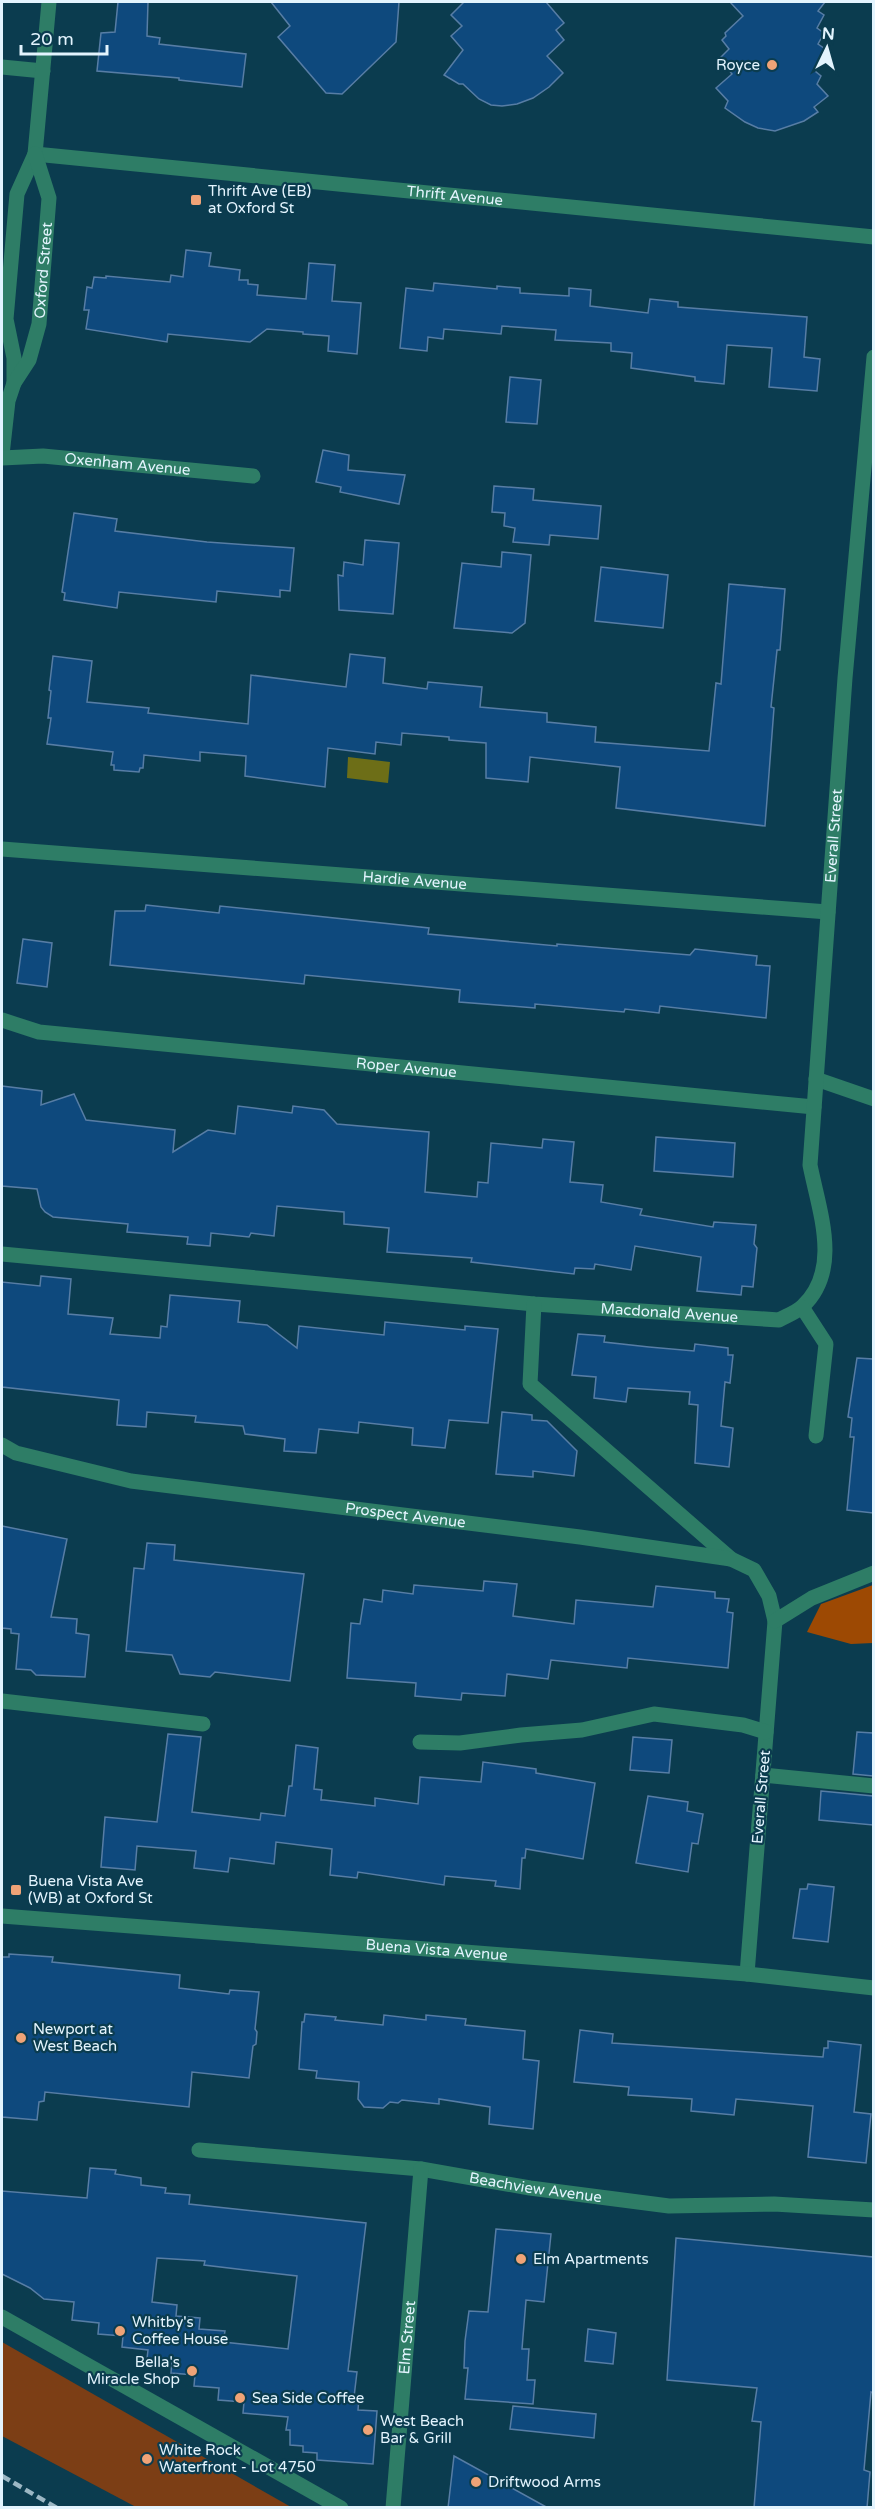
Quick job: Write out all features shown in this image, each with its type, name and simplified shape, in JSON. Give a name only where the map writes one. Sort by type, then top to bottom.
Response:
[{"type":"street","name":"Oxford Street","points":[[14,383],[14,358],[6,319],[17,194],[35,154],[49,2]]},
{"type":"street","points":[[2,67],[43,71]]},
{"type":"street","name":"Oxford Street","points":[[2,457],[8,401],[14,383],[29,360],[39,324],[49,198],[35,154]]},
{"type":"street","name":"Thrift Avenue","points":[[35,154],[873,237]]},
{"type":"street","name":"Everall Street","points":[[802,1307],[815,1291],[825,1269],[825,1242],[810,1165],[873,357]]},
{"type":"street","name":"Oxenham Avenue","points":[[2,457],[42,456],[253,476]]},
{"type":"street","name":"Hardie Avenue","points":[[2,849],[828,912]]},
{"type":"street","name":"Roper Avenue","points":[[2,1020],[39,1032],[814,1107]]},
{"type":"street","points":[[816,1079],[873,1099]]},
{"type":"street","name":"Macdonald Avenue","points":[[2,1254],[534,1304],[778,1320],[802,1307]]},
{"type":"street","points":[[534,1304],[530,1384],[731,1559]]},
{"type":"street","points":[[802,1307],[825,1344],[816,1436]]},
{"type":"street","name":"Prospect Avenue","points":[[2,1445],[16,1453],[131,1481],[579,1537],[731,1559],[754,1570],[769,1596],[776,1622]]},
{"type":"street","points":[[776,1622],[812,1598],[873,1573]]},
{"type":"street","name":"Everall Street","points":[[747,1974],[776,1622]]},
{"type":"street","points":[[2,1701],[203,1724]]},
{"type":"street","points":[[420,1742],[460,1743],[582,1730],[654,1714],[742,1725],[766,1732]]},
{"type":"street","points":[[763,1775],[873,1786]]},
{"type":"street","name":"Buena Vista Avenue","points":[[2,1917],[747,1974],[873,1988]]},
{"type":"street","name":"Beachview Avenue","points":[[199,2150],[421,2169],[531,2188],[669,2206],[774,2204],[873,2210]]},
{"type":"street","name":"Elm Street","points":[[393,2508],[421,2169]]},
{"type":"street","points":[[2,2317],[341,2508]]},
{"type":"shaded area","points":[[348,757],[390,762],[388,783],[347,778]]},
{"type":"shaded area","points":[[873,1585],[873,1643],[851,1644],[807,1632],[821,1604]]},
{"type":"shaded area","name":"White Rock Waterfront - Lot 4750","points":[[2,2342],[291,2507],[136,2507],[2,2436]]},
{"type":"building","points":[[118,2],[148,2],[147,36],[160,38],[159,44],[246,54],[242,87],[179,80],[179,78],[97,71],[101,33],[115,32]]},
{"type":"building","points":[[271,2],[399,2],[396,42],[342,94],[326,93],[278,37],[290,26]]},
{"type":"building","points":[[464,2],[546,2],[564,23],[556,30],[564,40],[547,56],[563,73],[533,98],[517,104],[502,106],[491,105],[479,99],[463,84],[444,75],[463,50],[451,36],[462,26],[451,15]]},
{"type":"building","name":"Royce","points":[[730,2],[825,2],[818,11],[824,15],[817,28],[824,33],[818,44],[828,51],[815,71],[821,76],[817,84],[828,96],[814,107],[818,112],[804,121],[775,131],[758,128],[725,108],[728,101],[716,88],[732,74],[720,58],[729,49],[722,40],[726,36],[725,33],[743,16]]},
{"type":"building","points":[[186,250],[211,253],[209,266],[240,270],[239,280],[248,280],[248,284],[258,285],[257,295],[306,299],[309,263],[335,265],[332,301],[361,303],[357,354],[328,351],[329,336],[303,334],[303,332],[267,329],[250,342],[168,334],[167,342],[86,329],[89,310],[84,310],[87,287],[92,288],[94,277],[170,282],[171,275],[183,277]]},
{"type":"building","points":[[434,283],[497,289],[497,286],[520,288],[520,293],[569,296],[569,288],[591,290],[590,306],[648,313],[650,299],[678,302],[678,307],[807,317],[804,357],[820,359],[817,391],[769,387],[772,348],[727,345],[724,384],[695,381],[695,377],[631,368],[632,353],[611,351],[611,343],[555,340],[556,330],[502,326],[501,334],[444,329],[443,339],[428,337],[427,351],[400,348],[406,288],[433,291]]},
{"type":"building","points":[[510,377],[541,380],[537,424],[506,422]]},
{"type":"building","points":[[323,450],[349,455],[348,470],[405,475],[399,504],[340,492],[341,487],[316,482]]},
{"type":"building","points":[[494,486],[534,489],[533,500],[601,506],[598,539],[550,535],[549,545],[513,542],[515,528],[504,526],[505,513],[492,512]]},
{"type":"building","points":[[74,513],[117,519],[115,531],[207,542],[294,548],[290,591],[280,590],[280,597],[217,591],[216,602],[119,592],[117,608],[64,600],[65,593],[62,592]]},
{"type":"building","points":[[365,540],[399,543],[393,614],[339,610],[338,575],[343,576],[344,562],[363,565]]},
{"type":"building","points":[[502,552],[531,555],[525,623],[512,633],[454,628],[462,563],[501,567]]},
{"type":"building","points":[[601,567],[668,575],[663,628],[595,621]]},
{"type":"building","points":[[729,584],[785,589],[780,650],[777,650],[771,707],[774,708],[765,826],[616,808],[620,767],[530,757],[528,782],[486,778],[486,743],[449,740],[449,737],[402,733],[401,745],[376,742],[375,754],[328,748],[325,787],[245,776],[246,756],[200,752],[200,761],[144,755],[143,768],[140,768],[139,772],[114,770],[114,765],[111,765],[113,752],[47,744],[51,718],[48,718],[53,656],[92,661],[87,702],[149,708],[148,713],[248,724],[251,675],[346,687],[350,654],[385,658],[383,683],[427,689],[428,682],[482,687],[480,707],[547,713],[547,722],[596,727],[595,742],[709,751],[716,683],[721,684]]},
{"type":"building","points":[[146,905],[219,913],[220,906],[429,928],[428,934],[557,946],[557,944],[690,955],[695,949],[757,956],[756,965],[770,966],[766,1018],[660,1006],[659,1013],[535,1004],[535,1008],[459,1002],[460,990],[305,975],[304,984],[110,965],[115,911],[145,911]]},
{"type":"building","points":[[23,939],[52,943],[47,987],[17,983]]},
{"type":"building","points":[[2,1086],[42,1091],[41,1105],[74,1094],[86,1120],[175,1130],[173,1152],[208,1130],[235,1134],[238,1106],[292,1113],[293,1106],[324,1110],[337,1124],[429,1132],[425,1192],[477,1197],[478,1182],[488,1183],[491,1143],[542,1148],[543,1139],[574,1142],[570,1182],[603,1185],[601,1202],[642,1209],[640,1215],[713,1227],[714,1222],[756,1225],[754,1244],[757,1248],[753,1287],[742,1286],[741,1295],[697,1291],[701,1257],[635,1246],[631,1270],[595,1264],[594,1269],[575,1268],[574,1274],[471,1262],[472,1258],[387,1252],[389,1228],[344,1224],[344,1212],[277,1206],[274,1236],[251,1233],[249,1237],[211,1233],[210,1246],[187,1244],[188,1237],[127,1232],[128,1224],[53,1217],[41,1207],[37,1189],[2,1186]]},
{"type":"building","points":[[656,1137],[735,1143],[733,1177],[654,1171]]},
{"type":"building","points":[[41,1276],[71,1279],[68,1314],[113,1318],[110,1334],[160,1338],[161,1326],[167,1327],[170,1295],[240,1301],[238,1322],[267,1325],[297,1348],[299,1326],[384,1335],[385,1322],[465,1330],[465,1326],[498,1329],[488,1423],[449,1420],[445,1448],[412,1445],[413,1428],[359,1422],[358,1433],[319,1429],[316,1453],[284,1451],[285,1439],[245,1434],[243,1426],[195,1422],[196,1416],[147,1412],[146,1427],[117,1425],[119,1400],[2,1387],[2,1282],[40,1286]]},
{"type":"building","points":[[578,1334],[605,1336],[604,1342],[649,1347],[694,1351],[695,1344],[728,1348],[728,1355],[733,1355],[730,1383],[725,1382],[721,1426],[733,1428],[729,1467],[695,1463],[698,1405],[689,1404],[690,1392],[628,1388],[626,1402],[594,1398],[596,1377],[572,1375]]},
{"type":"building","points":[[857,1358],[873,1359],[873,1513],[847,1510],[854,1437],[850,1437],[852,1418],[848,1417]]},
{"type":"building","points":[[502,1412],[532,1415],[532,1420],[547,1421],[577,1451],[574,1476],[533,1471],[533,1477],[496,1474]]},
{"type":"building","points":[[2,1526],[67,1539],[51,1617],[77,1619],[76,1633],[89,1635],[85,1677],[36,1675],[31,1670],[16,1669],[19,1634],[11,1633],[11,1629],[2,1628]]},
{"type":"building","points":[[147,1543],[175,1545],[174,1560],[304,1574],[290,1681],[215,1672],[210,1677],[180,1674],[172,1655],[126,1651],[134,1568],[144,1569]]},
{"type":"building","points":[[484,1581],[517,1584],[513,1616],[574,1624],[576,1600],[653,1607],[656,1586],[715,1592],[715,1598],[729,1599],[727,1612],[733,1613],[728,1668],[628,1658],[627,1668],[551,1660],[548,1679],[507,1674],[505,1696],[462,1693],[461,1700],[415,1696],[416,1683],[347,1678],[351,1623],[360,1624],[364,1599],[382,1602],[383,1590],[413,1594],[414,1585],[483,1591]]},
{"type":"building","points":[[857,1732],[873,1733],[873,1776],[853,1774]]},
{"type":"building","points":[[168,1734],[201,1737],[192,1812],[260,1820],[261,1813],[285,1816],[289,1786],[292,1786],[296,1745],[318,1748],[314,1789],[322,1790],[321,1800],[375,1806],[375,1798],[418,1804],[420,1777],[481,1782],[483,1762],[536,1769],[536,1773],[595,1783],[583,1859],[526,1849],[525,1858],[522,1858],[520,1889],[495,1886],[496,1881],[445,1876],[444,1885],[358,1872],[357,1878],[330,1875],[332,1849],[276,1842],[274,1864],[230,1858],[228,1872],[194,1868],[196,1851],[137,1846],[135,1870],[101,1867],[105,1817],[157,1822]]},
{"type":"building","points":[[633,1737],[672,1740],[669,1773],[630,1770]]},
{"type":"building","points":[[821,1791],[873,1796],[873,1825],[819,1820]]},
{"type":"building","points":[[648,1796],[688,1802],[687,1811],[703,1814],[698,1844],[692,1843],[688,1872],[636,1863]]},
{"type":"building","points":[[808,1884],[834,1887],[828,1942],[793,1938],[800,1889],[807,1889]]},
{"type":"building","points":[[9,1954],[53,1957],[52,1962],[180,1975],[179,1988],[229,1994],[230,1990],[259,1992],[255,2029],[256,2044],[253,2046],[249,2078],[192,2072],[189,2107],[45,2092],[44,2101],[39,2102],[37,2120],[2,2117],[2,1957],[9,1957]]},
{"type":"building","points":[[305,2014],[383,2025],[384,2015],[426,2020],[426,2015],[466,2019],[465,2025],[525,2031],[523,2059],[539,2061],[533,2129],[489,2124],[490,2107],[439,2099],[439,2104],[402,2100],[398,2103],[390,2102],[383,2108],[364,2107],[358,2099],[359,2082],[316,2078],[317,2071],[299,2069],[302,2022],[304,2022]]},
{"type":"building","points":[[580,2030],[613,2034],[612,2043],[823,2057],[824,2048],[828,2048],[828,2041],[861,2045],[854,2112],[871,2114],[866,2163],[808,2157],[813,2106],[736,2099],[734,2115],[691,2111],[692,2099],[628,2095],[629,2087],[574,2082]]},
{"type":"building","points":[[90,2168],[116,2170],[115,2174],[141,2178],[141,2185],[166,2188],[165,2193],[190,2195],[189,2204],[366,2223],[348,2371],[357,2372],[354,2397],[359,2397],[358,2410],[377,2411],[373,2464],[317,2460],[317,2453],[303,2452],[303,2446],[290,2445],[290,2430],[286,2430],[288,2417],[243,2413],[244,2402],[218,2400],[219,2388],[194,2386],[195,2375],[171,2373],[172,2361],[147,2359],[148,2350],[122,2347],[123,2336],[98,2334],[99,2323],[72,2320],[74,2302],[44,2299],[30,2288],[2,2274],[2,2191],[87,2198]],"holes":[[[157,2258],[205,2261],[204,2265],[297,2276],[288,2349],[223,2342],[225,2331],[199,2329],[200,2318],[176,2316],[177,2305],[152,2302]]]},
{"type":"building","points":[[496,2229],[551,2234],[544,2302],[526,2300],[522,2349],[529,2349],[527,2380],[535,2380],[533,2404],[465,2399],[468,2368],[464,2368],[465,2341],[469,2311],[488,2312]]},
{"type":"building","points":[[676,2238],[873,2257],[873,2393],[871,2392],[864,2470],[870,2472],[867,2508],[754,2508],[761,2422],[752,2421],[757,2388],[667,2380]]},
{"type":"building","points":[[588,2329],[616,2333],[613,2364],[585,2361]]},
{"type":"building","points":[[513,2406],[596,2414],[594,2438],[510,2429]]},
{"type":"building","name":"Driftwood Arms","points":[[454,2456],[548,2508],[448,2508]]},
{"type":"railway","points":[[2,2476],[57,2508]]},
{"type":"place","name":"Royce","points":[[772,65]]},
{"type":"place","name":"Thrift Ave (EB) at Oxford St","points":[[196,200]]},
{"type":"place","name":"Buena Vista Ave (WB) at Oxford St","points":[[16,1890]]},
{"type":"place","name":"Newport at West Beach","points":[[21,2038]]},
{"type":"place","name":"Elm Apartments","points":[[521,2259]]},
{"type":"place","name":"Whitby's Coffee House","points":[[120,2331]]},
{"type":"place","name":"Bella's Miracle Shop","points":[[192,2371]]},
{"type":"place","name":"Sea Side Coffee","points":[[240,2398]]},
{"type":"place","name":"West Beach Bar & Grill","points":[[368,2430]]},
{"type":"place","name":"White Rock Waterfront - Lot 4750","points":[[147,2459]]},
{"type":"place","name":"Driftwood Arms","points":[[476,2482]]}]
